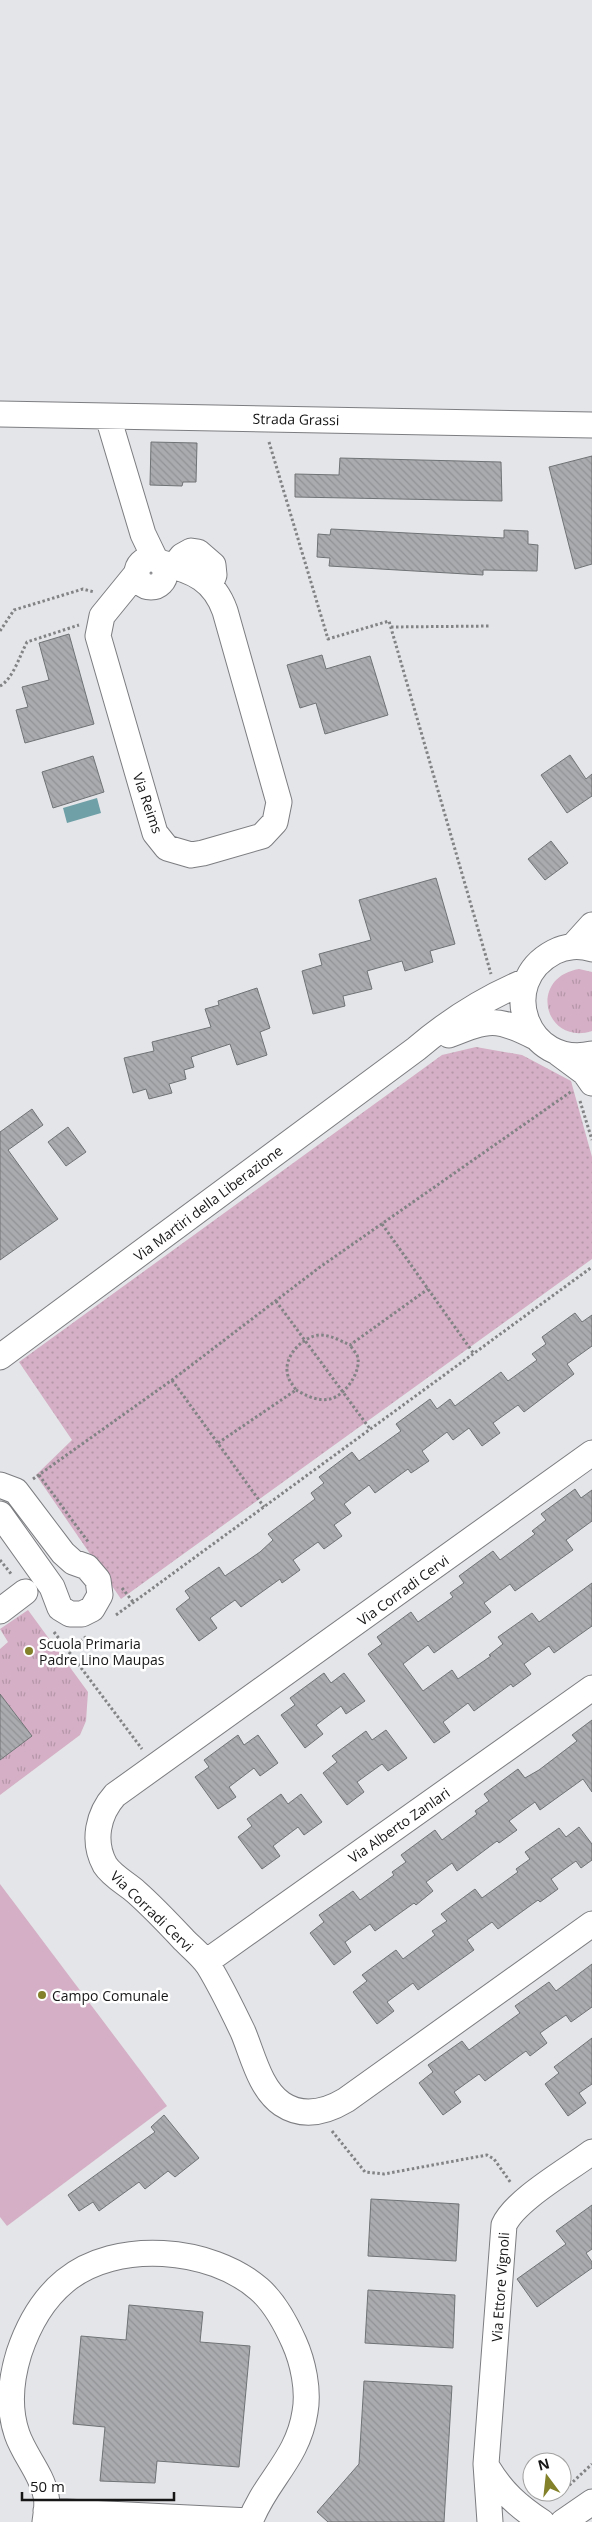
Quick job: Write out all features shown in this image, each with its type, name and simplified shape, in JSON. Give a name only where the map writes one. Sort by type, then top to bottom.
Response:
[{"type":"street","name":"Strada Grassi","points":[[0,414],[592,424]]},
{"type":"street","points":[[106,598],[154,571],[108,417]]},
{"type":"street","name":"Via Reims","points":[[106,598],[98,636],[155,833],[167,848],[191,855],[262,836],[275,822],[279,802],[226,612],[219,594],[207,582],[214,575],[213,566],[198,552],[191,551],[154,571]]},
{"type":"street","name":"Via Martiri della Liberazione","points":[[535,1037],[523,1010],[522,996],[526,981],[534,968],[545,957],[558,950],[583,948],[592,925]]},
{"type":"street","name":"Via Martiri della Liberazione","points":[[0,1357],[416,1049],[443,1026],[496,994],[526,981]]},
{"type":"street","name":"Via Martiri della Liberazione","points":[[416,1049],[482,1023],[498,1021],[535,1037],[585,1074],[583,1089]]},
{"type":"street","points":[[558,1053],[574,1056],[592,1054]]},
{"type":"street","name":"Via Corradi Cervi","points":[[592,1453],[116,1795],[107,1804],[100,1818],[99,1843],[101,1854],[111,1872],[136,1892],[206,1962],[220,1984],[264,2083],[272,2096],[293,2110],[318,2112],[331,2109],[346,2100],[592,1924]]},
{"type":"street","points":[[0,1514],[52,1587],[60,1608],[70,1614],[82,1614],[92,1610],[100,1595],[98,1580],[87,1567],[73,1562],[63,1553],[8,1488]]},
{"type":"street","points":[[0,1611],[25,1592]]},
{"type":"street","name":"Via Alberto Zanlari","points":[[206,1962],[592,1688]]},
{"type":"street","name":"Via Ettore Vignoli","points":[[490,2522],[486,2464],[504,2226],[508,2217],[520,2205],[592,2152]]},
{"type":"street","points":[[158,2252],[192,2256],[242,2277],[260,2289],[271,2303],[287,2326],[298,2352],[305,2380],[306,2410],[299,2438],[289,2459],[257,2506],[250,2522],[46,2516],[46,2496],[17,2433],[12,2407],[12,2386],[19,2354],[28,2327],[44,2304],[66,2280],[89,2267],[111,2259],[134,2254],[158,2252]]},
{"type":"street","points":[[486,2464],[504,2492],[517,2506],[542,2522]]},
{"type":"street","points":[[563,2522],[592,2502]]},
{"type":"street","points":[[591,2522],[592,2518]]},
{"type":"path","points":[[268,437],[328,638],[389,621],[496,994]]},
{"type":"path","points":[[0,631],[14,610],[83,589],[106,598]]},
{"type":"path","points":[[0,686],[4,684],[13,670],[27,642],[82,624],[86,620]]},
{"type":"path","points":[[390,627],[491,626]]},
{"type":"path","points":[[8,1488],[39,1475],[172,1380],[382,1224],[583,1089],[592,1140]]},
{"type":"path","points":[[382,1224],[474,1354]]},
{"type":"path","points":[[111,1618],[592,1267]]},
{"type":"path","points":[[350,1345],[428,1289]]},
{"type":"path","points":[[276,1301],[370,1429]]},
{"type":"path","points":[[321,1335],[333,1337],[350,1345],[357,1356],[358,1363],[355,1376],[343,1392],[331,1399],[321,1399],[307,1396],[296,1390],[288,1375],[288,1364],[304,1339],[321,1335]]},
{"type":"path","points":[[172,1380],[264,1507]]},
{"type":"path","points":[[218,1443],[296,1390]]},
{"type":"path","points":[[39,1475],[95,1551]]},
{"type":"path","points":[[0,1560],[25,1592]]},
{"type":"path","points":[[117,1581],[133,1602]]},
{"type":"path","points":[[52,1628],[156,1768]]},
{"type":"path","points":[[68,1650],[89,1634]]},
{"type":"path","points":[[572,2483],[592,2464]]},
{"type":"green space","points":[[579,969],[592,972],[592,1031],[576,1033],[563,1029],[554,1020],[548,1009],[548,997],[552,985],[563,975]]},
{"type":"green space","points":[[476,1047],[522,1055],[571,1081],[592,1157],[592,1259],[121,1599],[36,1475],[72,1440],[19,1362],[442,1055]]},
{"type":"green space","name":"Scuola Primaria Padre Lino Maupas","points":[[28,1610],[88,1692],[86,1721],[80,1735],[0,1795],[0,1760],[32,1736],[0,1694],[0,1649],[8,1642],[0,1629]]},
{"type":"green space","name":"Campo Comunale","points":[[0,1884],[167,2106],[7,2226],[0,2217]]},
{"type":"water","points":[[97,798],[101,813],[67,823],[63,808]]},
{"type":"building","points":[[151,442],[197,443],[196,482],[183,482],[182,486],[150,485]]},
{"type":"building","points":[[592,456],[592,564],[575,569],[549,467]]},
{"type":"building","points":[[340,458],[501,462],[502,501],[295,497],[295,474],[339,475]]},
{"type":"building","points":[[331,529],[504,538],[504,530],[528,531],[528,544],[538,545],[537,571],[483,570],[483,575],[329,566],[330,558],[317,557],[318,534],[330,535]]},
{"type":"building","points":[[69,634],[94,724],[25,743],[16,710],[28,707],[22,687],[49,680],[39,643]]},
{"type":"building","points":[[322,655],[326,669],[370,656],[388,715],[325,734],[316,703],[300,708],[287,665]]},
{"type":"building","points":[[570,755],[586,779],[592,774],[592,796],[567,813],[541,775]]},
{"type":"building","points":[[93,756],[104,792],[53,808],[42,772]]},
{"type":"building","points":[[551,841],[568,863],[545,880],[528,859]]},
{"type":"building","points":[[436,878],[455,944],[430,951],[433,962],[405,971],[402,961],[367,971],[372,989],[343,996],[345,1006],[313,1014],[302,971],[322,965],[319,954],[371,940],[359,900]]},
{"type":"building","points":[[257,988],[270,1028],[260,1032],[267,1055],[237,1065],[230,1044],[191,1057],[194,1067],[184,1070],[186,1079],[169,1084],[172,1093],[149,1099],[146,1089],[133,1093],[124,1058],[154,1051],[152,1042],[211,1027],[205,1009],[219,1005],[218,1001]]},
{"type":"building","points":[[32,1109],[43,1125],[8,1150],[58,1219],[0,1260],[0,1132]]},
{"type":"building","points":[[68,1127],[86,1152],[66,1166],[48,1142]]},
{"type":"building","points":[[575,1313],[582,1322],[592,1315],[592,1346],[567,1364],[574,1374],[524,1412],[518,1405],[493,1423],[500,1433],[482,1446],[469,1428],[453,1440],[447,1432],[422,1451],[429,1461],[411,1473],[408,1469],[375,1493],[369,1485],[344,1504],[351,1513],[334,1525],[342,1536],[324,1549],[318,1542],[293,1560],[300,1570],[282,1583],[280,1579],[241,1607],[235,1600],[210,1618],[217,1628],[199,1641],[176,1609],[190,1598],[185,1591],[219,1567],[225,1576],[260,1552],[273,1540],[268,1534],[315,1499],[311,1493],[324,1483],[319,1477],[352,1452],[359,1461],[401,1431],[396,1424],[430,1399],[437,1409],[450,1399],[455,1406],[501,1372],[508,1381],[537,1360],[532,1354],[546,1344],[542,1337]]},
{"type":"building","points":[[575,1489],[581,1498],[592,1490],[592,1521],[566,1540],[573,1550],[515,1591],[510,1584],[484,1603],[491,1612],[434,1653],[428,1645],[403,1664],[423,1691],[452,1670],[458,1679],[491,1656],[489,1655],[503,1644],[498,1637],[532,1613],[539,1622],[592,1583],[592,1626],[554,1653],[549,1646],[524,1664],[531,1674],[513,1687],[511,1684],[474,1711],[468,1703],[443,1722],[450,1732],[434,1743],[368,1654],[382,1644],[377,1637],[411,1612],[418,1622],[453,1597],[450,1593],[464,1583],[459,1576],[493,1551],[500,1560],[535,1534],[532,1531],[546,1520],[541,1514]]},
{"type":"building","points":[[324,1673],[331,1683],[344,1673],[365,1701],[346,1714],[341,1706],[316,1725],[323,1734],[305,1748],[281,1715],[295,1705],[290,1698]]},
{"type":"building","points":[[0,1694],[32,1736],[0,1760]]},
{"type":"building","points":[[592,1720],[592,1792],[583,1779],[540,1810],[535,1802],[509,1821],[517,1830],[499,1843],[497,1841],[457,1871],[452,1863],[426,1882],[433,1891],[416,1905],[414,1903],[375,1931],[370,1924],[345,1942],[351,1952],[334,1965],[310,1933],[324,1922],[319,1915],[353,1891],[360,1900],[394,1875],[392,1872],[406,1862],[401,1855],[435,1830],[442,1840],[477,1814],[475,1811],[489,1801],[484,1794],[518,1769],[525,1778],[539,1770],[577,1741],[572,1735]]},
{"type":"building","points":[[386,1730],[407,1758],[388,1771],[382,1764],[357,1782],[364,1792],[347,1805],[323,1773],[337,1762],[332,1756],[366,1731],[372,1740]]},
{"type":"building","points":[[238,1735],[244,1745],[258,1735],[278,1763],[260,1776],[254,1768],[229,1787],[236,1797],[218,1809],[195,1777],[209,1767],[204,1760]]},
{"type":"building","points":[[281,1794],[288,1804],[301,1794],[322,1822],[304,1835],[298,1827],[273,1846],[280,1856],[262,1869],[238,1837],[252,1826],[247,1819]]},
{"type":"building","points":[[579,1827],[592,1844],[592,1860],[581,1868],[576,1861],[551,1879],[558,1889],[540,1902],[538,1900],[498,1929],[492,1922],[467,1940],[474,1950],[418,1990],[413,1983],[387,2002],[394,2011],[377,2024],[353,1992],[367,1981],[362,1975],[396,1950],[403,1959],[435,1935],[432,1931],[447,1921],[441,1914],[475,1889],[482,1898],[518,1872],[516,1869],[530,1859],[525,1852],[559,1828],[566,1837]]},
{"type":"building","points":[[592,1964],[592,2007],[571,2022],[566,2015],[540,2033],[547,2043],[530,2056],[526,2051],[485,2081],[479,2074],[454,2092],[461,2102],[443,2115],[419,2083],[433,2072],[428,2065],[462,2041],[469,2050],[520,2013],[515,2006],[549,1982],[556,1991]]},
{"type":"building","points":[[592,2038],[592,2084],[579,2093],[586,2103],[568,2116],[545,2084],[559,2073],[554,2067]]},
{"type":"building","points":[[164,2115],[199,2158],[175,2177],[168,2171],[145,2189],[139,2182],[99,2211],[93,2202],[79,2211],[68,2195],[155,2132],[151,2127]]},
{"type":"building","points":[[371,2199],[459,2204],[456,2261],[368,2256]]},
{"type":"building","points":[[592,2205],[592,2249],[586,2253],[592,2262],[592,2268],[537,2307],[517,2279],[566,2244],[556,2231]]},
{"type":"building","points":[[368,2290],[455,2295],[453,2348],[365,2343]]},
{"type":"building","points":[[129,2305],[203,2312],[200,2342],[250,2346],[239,2467],[157,2461],[155,2483],[100,2481],[105,2427],[73,2424],[81,2336],[126,2340]]},
{"type":"building","points":[[364,2381],[452,2386],[444,2522],[328,2522],[317,2512],[359,2464]]},
{"type":"place","name":"Scuola Primaria Padre Lino Maupas","points":[[29,1651]]},
{"type":"place","name":"Campo Comunale","points":[[42,1995]]}]
